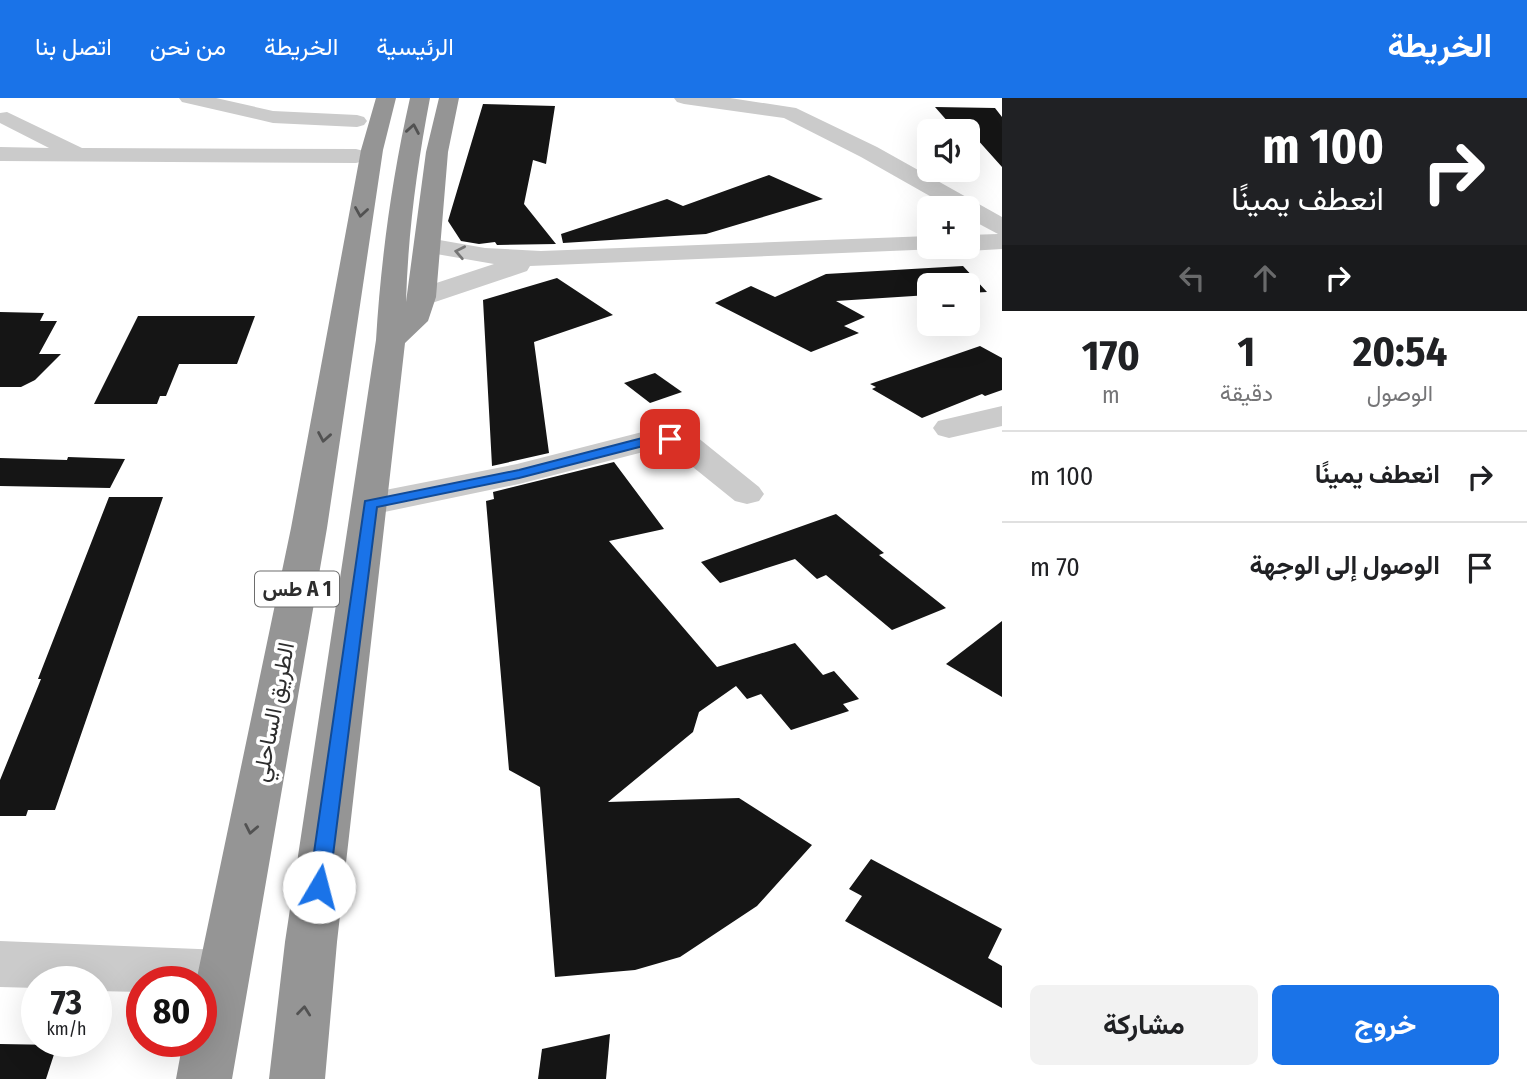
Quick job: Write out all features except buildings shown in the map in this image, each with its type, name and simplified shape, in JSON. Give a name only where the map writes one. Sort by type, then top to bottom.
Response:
[{"type":"highway","name":"طس A 1","points":[[297,1079],[312,942],[391,340],[394,261],[407,161],[420,98]]},
{"type":"highway","points":[[391,340],[414,321],[422,297],[437,152],[449,98]]},
{"type":"highway","name":"الطريق الساحلي","points":[[204,1079],[309,528],[372,109],[359,99]]},
{"type":"street","points":[[189,98],[240,104],[273,117],[372,109]]},
{"type":"street","points":[[684,98],[789,112],[870,152],[1002,227]]},
{"type":"street","points":[[7,118],[74,152]]},
{"type":"street","points":[[0,154],[74,152],[362,166]]},
{"type":"street","points":[[980,242],[1002,241]]},
{"type":"street","points":[[428,246],[485,256],[541,258],[917,244]]},
{"type":"street","points":[[422,297],[541,258]]},
{"type":"street","points":[[949,428],[1002,416]]},
{"type":"street","points":[[370,504],[519,474],[650,440],[670,439],[685,444],[747,494]]},
{"type":"street","points":[[0,964],[223,972]]},
{"type":"route","points":[[319,887],[370,504],[519,474],[650,440],[670,439]]}]
